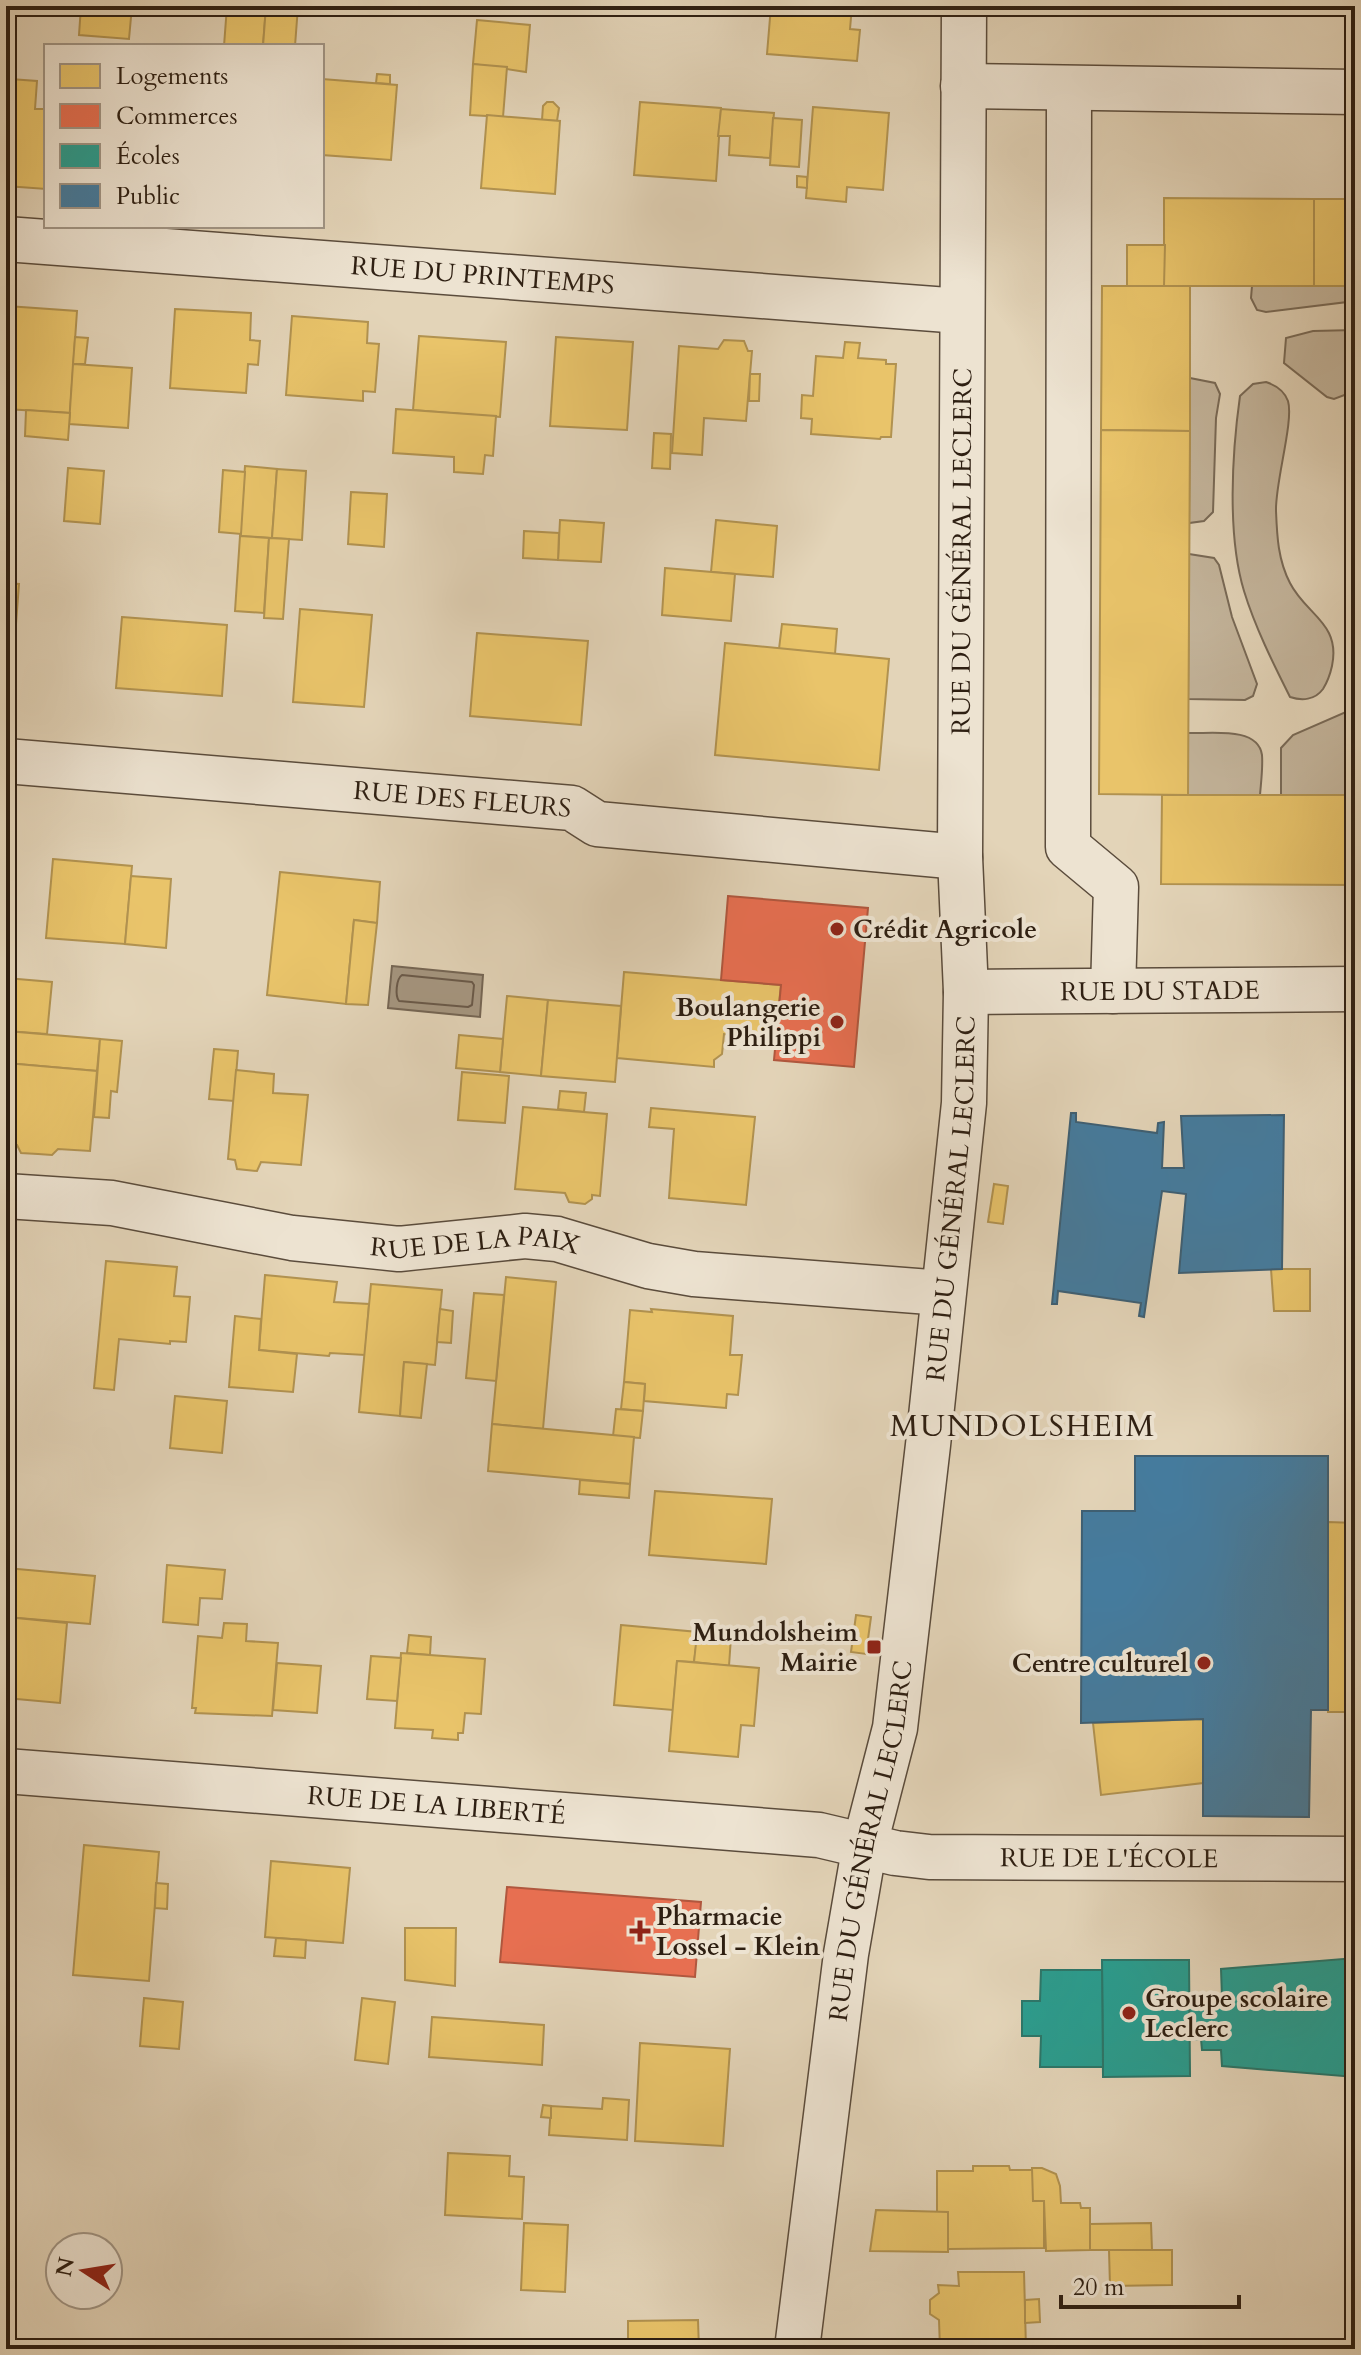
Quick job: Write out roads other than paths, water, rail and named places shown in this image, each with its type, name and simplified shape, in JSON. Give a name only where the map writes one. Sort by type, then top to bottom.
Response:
[{"type":"street","name":"RUE DU GÉNÉRAL LECLERC","points":[[797,2349],[846,1954],[865,1844],[895,1728],[964,1103],[966,992],[960,857],[964,6]]},
{"type":"street","points":[[963,86],[1355,92]]},
{"type":"street","points":[[1069,89],[1068,847],[1116,887],[1113,991]]},
{"type":"street","name":"RUE DU PRINTEMPS","points":[[6,239],[961,311]]},
{"type":"street","name":"RUE DES FLEURS","points":[[6,761],[572,808],[597,824],[960,857]]},
{"type":"street","name":"RUE DU STADE","points":[[966,992],[1355,989]]},
{"type":"street","name":"RUE DE LA PAIX","points":[[6,1196],[112,1203],[292,1238],[399,1249],[489,1238],[525,1236],[557,1239],[648,1266],[694,1274],[943,1293]]},
{"type":"street","name":"RUE DE LA LIBERTÉ","points":[[6,1771],[759,1829],[819,1835],[865,1844]]},
{"type":"street","name":"RUE DE L'ÉCOLE","points":[[865,1844],[895,1853],[929,1857],[1355,1859]]},
{"type":"water","points":[[392,966],[483,975],[480,1017],[388,1008]]},
{"type":"place","name":"Crédit Agricole","points":[[837,929]]},
{"type":"place","name":"Boulangerie Philippi","points":[[837,1022]]},
{"type":"place","name":"Mundolsheim Mairie","points":[[874,1647]]},
{"type":"place","name":"Centre culturel","points":[[1204,1663]]},
{"type":"place","name":"Pharmacie Lossel - Klein","points":[[640,1931]]},
{"type":"place","name":"Groupe scolaire Leclerc","points":[[1129,2013]]},
{"type":"district","name":"MUNDOLSHEIM","points":[[1023,1426]]}]
